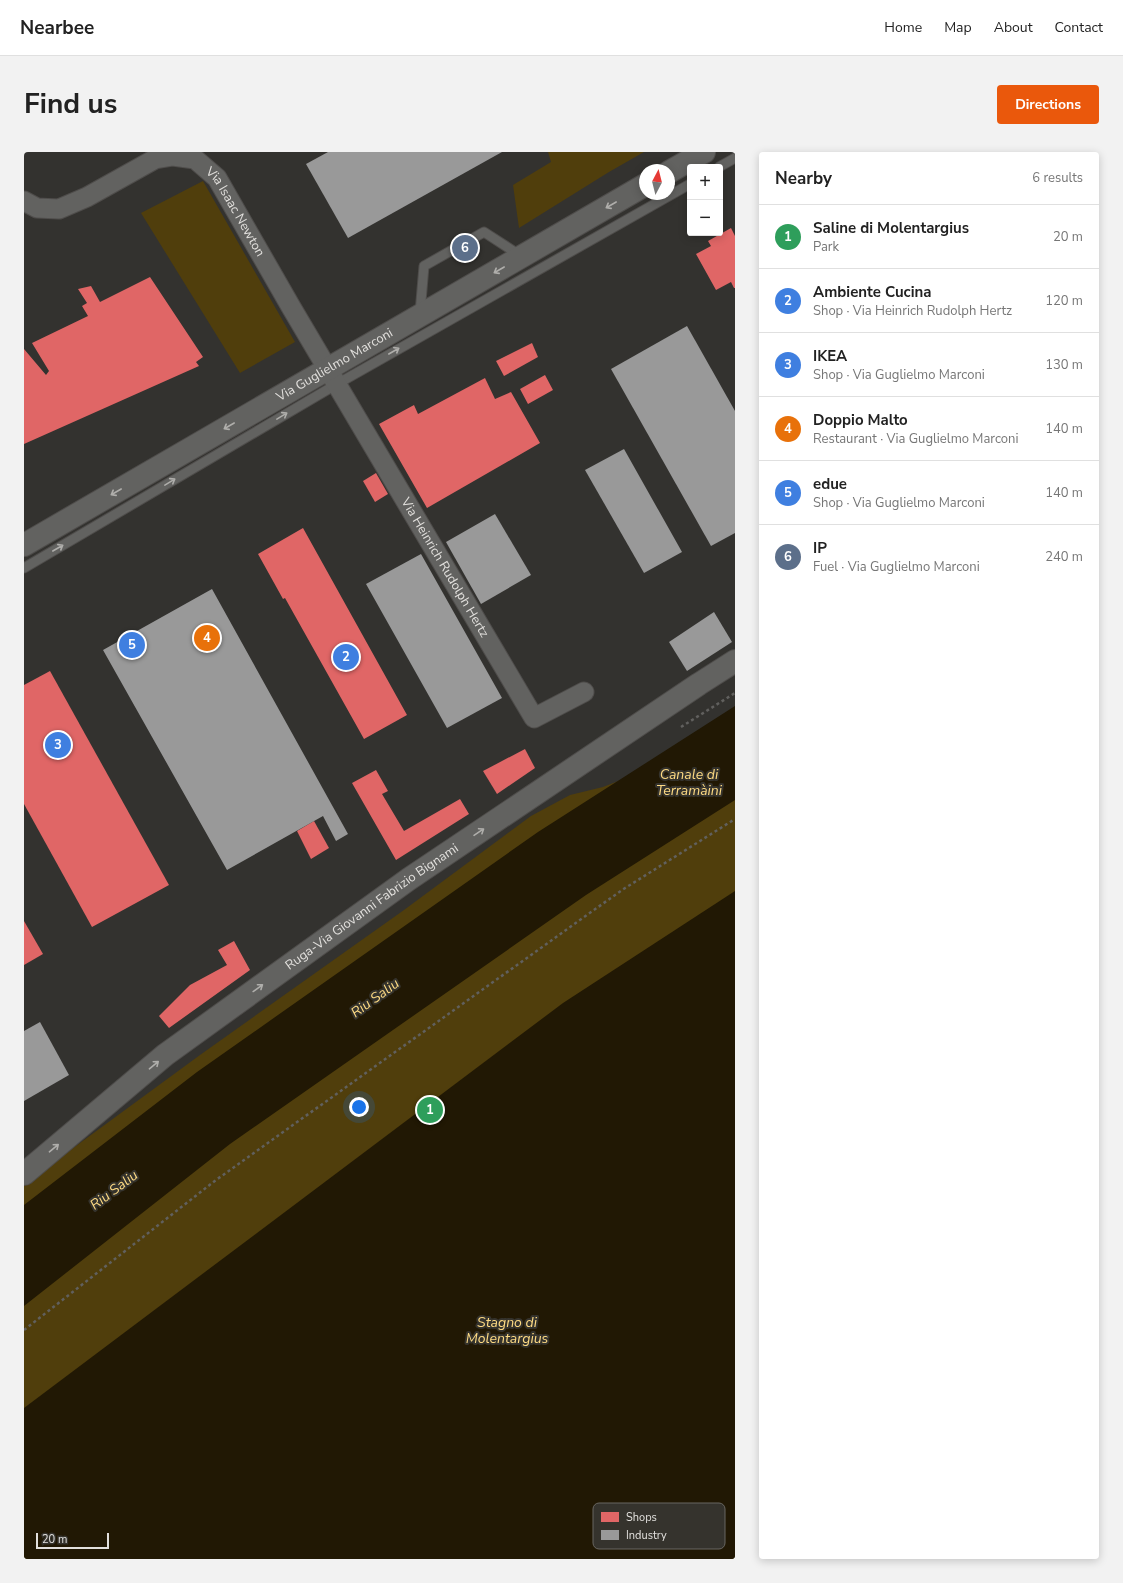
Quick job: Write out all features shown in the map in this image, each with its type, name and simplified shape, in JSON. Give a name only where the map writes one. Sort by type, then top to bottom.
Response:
[{"type":"main road","points":[[675,169],[704,152]]},
{"type":"main road","name":"Via Guglielmo Marconi","points":[[24,545],[332,376],[420,315],[639,189]]},
{"type":"main road","name":"Ruga-Via Giovanni Fabrizio Bignami","points":[[24,1174],[166,1055],[403,883],[692,688],[735,661]]},
{"type":"street","name":"Via Isaac Newton","points":[[24,200],[38,208],[59,209],[87,196],[155,159],[194,155],[217,178],[332,376]]},
{"type":"street","name":"Via Heinrich Rudolph Hertz","points":[[332,376],[534,718],[584,692]]},
{"type":"lane","points":[[723,165],[735,158]]},
{"type":"lane","points":[[24,568],[332,376],[687,186]]},
{"type":"lane","points":[[420,315],[424,266],[484,232],[522,256]]},
{"type":"path","points":[[24,1330],[216,1180],[622,890],[735,819]]},
{"type":"shaded area","points":[[548,152],[644,152],[519,228],[513,185],[551,162]]},
{"type":"shaded area","points":[[203,181],[295,342],[240,373],[141,213]]},
{"type":"shaded area","name":"Stagno di Molentargius","points":[[735,718],[735,1559],[24,1559],[24,1186],[50,1165],[200,1055],[404,910],[531,816],[570,795],[603,787],[649,769]]},
{"type":"water","name":"Canale di Terramàini","points":[[735,706],[735,800],[586,895],[230,1144],[24,1306],[24,1205],[197,1072],[538,832]]},
{"type":"water","name":"Stagno di Molentargius","points":[[735,891],[735,1559],[24,1559],[24,1408],[563,1003]]},
{"type":"building: Shops","points":[[731,228],[735,236],[735,288],[731,282],[716,290],[696,254],[711,246],[708,241],[717,236],[723,236],[723,233]]},
{"type":"building: Shops","points":[[150,277],[203,357],[196,362],[199,366],[24,444],[24,349],[46,375],[49,371],[32,343],[88,316],[82,306],[87,303],[78,289],[91,286],[100,302]]},
{"type":"building: Shops","points":[[532,343],[538,357],[504,376],[496,361]]},
{"type":"building: Shops","points":[[545,375],[553,390],[528,404],[520,389]]},
{"type":"building: Shops","points":[[485,378],[495,399],[511,392],[540,443],[427,508],[379,424],[414,405],[418,414]]},
{"type":"building: Shops","points":[[376,473],[388,494],[375,502],[363,481]]},
{"type":"building: Shops","points":[[303,528],[407,715],[364,739],[285,598],[283,599],[258,554]]},
{"type":"building: Shops","points":[[50,671],[169,885],[92,927],[24,804],[24,685]]},
{"type":"building: Shops","points":[[525,749],[535,768],[497,794],[483,771]]},
{"type":"building: Shops","points":[[376,770],[388,791],[382,794],[404,831],[460,799],[469,814],[396,860],[352,783]]},
{"type":"building: Shops","points":[[314,821],[329,848],[311,859],[297,831]]},
{"type":"building: Shops","points":[[24,921],[43,954],[24,965]]},
{"type":"building: Shops","points":[[234,941],[250,970],[169,1028],[159,1016],[190,985],[227,965],[218,950]]},
{"type":"building: Industry","points":[[328,152],[502,152],[348,238],[306,164]]},
{"type":"building: Industry","points":[[687,326],[735,411],[735,533],[711,546],[611,369]]},
{"type":"building: Industry","points":[[624,449],[682,552],[644,573],[585,470]]},
{"type":"building: Industry","points":[[495,514],[531,575],[481,604],[446,542]]},
{"type":"building: Industry","points":[[421,554],[502,698],[447,728],[366,584]]},
{"type":"building: Industry","points":[[212,589],[348,834],[336,841],[323,816],[227,870],[103,650]]},
{"type":"building: Industry","points":[[714,612],[732,642],[687,671],[669,642]]},
{"type":"building: Industry","points":[[40,1022],[69,1075],[24,1101],[24,1031]]},
{"type":"place","name":"IP","points":[[465,248]]},
{"type":"place","name":"Doppio Malto","points":[[207,638]]},
{"type":"place","name":"edue","points":[[132,645]]},
{"type":"place","name":"Ambiente Cucina","points":[[346,657]]},
{"type":"place","name":"IKEA","points":[[58,745]]},
{"type":"place","name":"Saline di Molentargius","points":[[430,1110]]},
{"type":"water label","name":"Riu Saliu","points":[[375,998]]},
{"type":"water label","name":"Riu Saliu","points":[[114,1190]]}]
